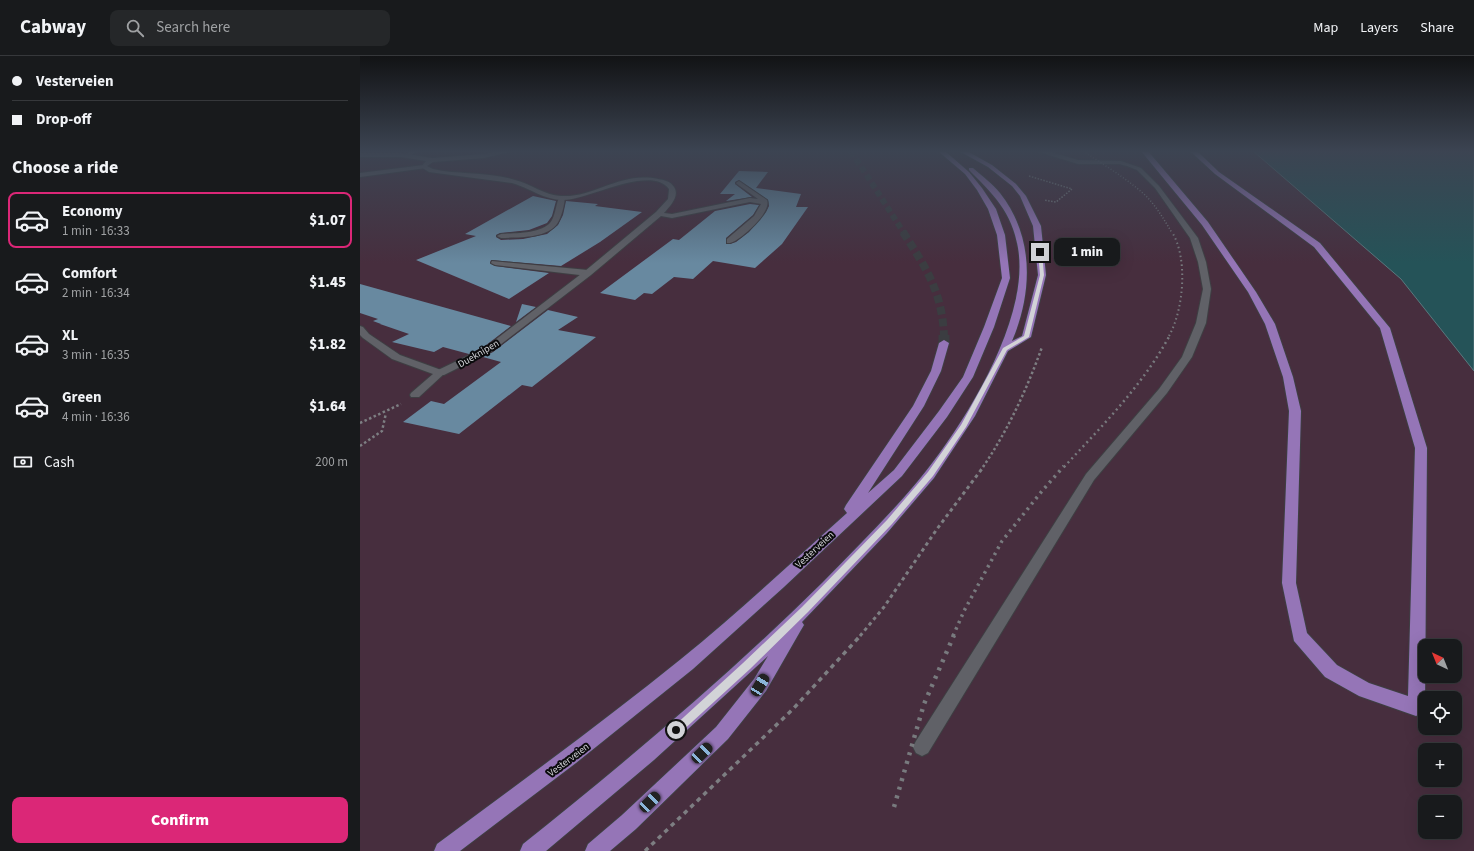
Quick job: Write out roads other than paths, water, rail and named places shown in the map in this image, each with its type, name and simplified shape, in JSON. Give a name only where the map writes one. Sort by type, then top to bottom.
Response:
[{"type":"highway","name":"Vesterveien","points":[[444,851],[570,757],[687,664],[779,583],[842,523],[898,473],[943,414],[968,377],[989,327],[1006,278],[1001,235],[992,209],[979,188]]},
{"type":"highway","name":"Vesterveien","points":[[530,851],[617,781],[700,710],[805,610],[889,522],[930,474],[964,426],[1005,349],[1014,327],[1021,296],[1023,277],[1022,252],[1019,238],[1014,220],[1004,203],[991,188]]},
{"type":"highway","points":[[1005,349],[1026,337],[1042,275],[1037,226],[1023,196],[1017,188]]},
{"type":"highway","points":[[1176,188],[1205,224],[1252,292],[1270,324],[1288,377],[1295,411],[1289,583],[1300,636],[1331,671],[1365,690],[1416,707],[1421,448],[1385,328],[1317,245],[1238,188]]},
{"type":"highway","points":[[842,523],[918,406],[936,370],[944,343]]},
{"type":"highway","points":[[595,851],[629,822],[722,733],[760,685],[805,610]]},
{"type":"street","name":"Dueknipen","points":[[532,188],[547,196],[562,197],[581,196],[604,188]]},
{"type":"street","name":"Dueknipen","points":[[415,395],[440,373],[489,349],[588,273],[659,214],[671,199],[673,192],[672,188]]},
{"type":"street","points":[[747,188],[765,202]]},
{"type":"street","points":[[922,747],[1090,477],[1163,391],[1187,357],[1201,323],[1207,289],[1202,262],[1194,238],[1158,188]]},
{"type":"street","points":[[502,236],[524,234],[551,226],[558,217],[562,197]]},
{"type":"street","points":[[659,214],[672,216],[750,200],[765,202]]},
{"type":"street","points":[[730,241],[760,213],[765,206],[765,202]]},
{"type":"street","points":[[495,263],[557,271],[588,273]]},
{"type":"street","points":[[360,329],[366,336],[396,357],[440,373]]},
{"type":"water","points":[[1296,188],[1474,188],[1474,371],[1401,279]]},
{"type":"tunnel","points":[[875,188],[904,233]]},
{"type":"tunnel","points":[[903,232],[926,269],[936,293],[943,320],[944,336]]},
{"type":"tunnel","points":[[944,336],[944,343]]},
{"type":"railway","points":[[1137,188],[1153,204],[1172,233]]},
{"type":"railway","points":[[1169,336],[1178,312],[1182,284],[1180,255],[1172,232]]},
{"type":"railway","points":[[1064,467],[1135,388],[1170,335]]},
{"type":"railway","points":[[953,636],[964,611],[1002,541],[1064,466]]},
{"type":"railway","points":[[894,807],[924,704],[954,635]]}]
